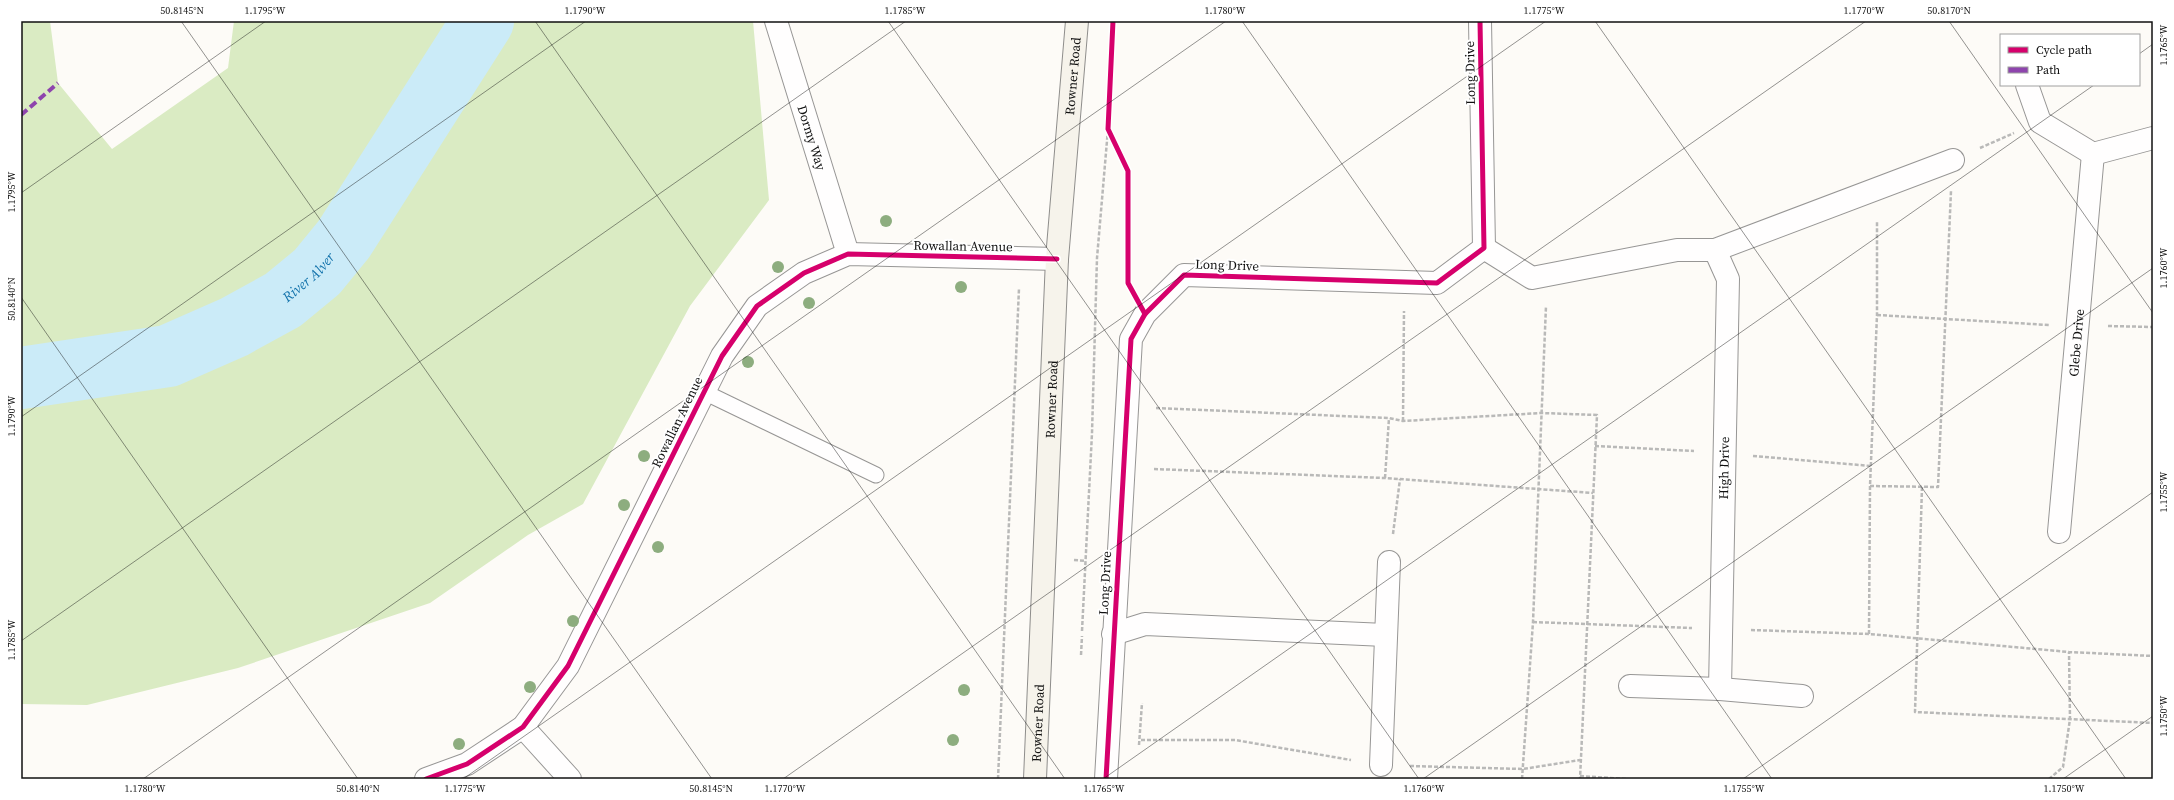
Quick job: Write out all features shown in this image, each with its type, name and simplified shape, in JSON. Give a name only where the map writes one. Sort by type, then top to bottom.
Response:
[{"type":"main road","name":"Rowner Road","points":[[1035,779],[1057,259],[1077,21]]},
{"type":"street","name":"Dormy Way","points":[[776,21],[848,254]]},
{"type":"street","name":"Long Drive","points":[[1106,779],[1127,381],[1131,339],[1145,314],[1184,275],[1437,283],[1484,248],[1480,21]]},
{"type":"street","points":[[2027,86],[2040,122],[2093,154],[2153,138]]},
{"type":"street","name":"Glebe Drive","points":[[2059,532],[2093,154]]},
{"type":"street","points":[[1484,248],[1532,278],[1677,250],[1715,250],[1953,160]]},
{"type":"street","name":"High Drive","points":[[1715,250],[1728,279],[1720,689]]},
{"type":"street","name":"Rowallan Avenue","points":[[426,779],[467,764],[523,727],[568,666],[722,356],[758,306],[804,273],[848,254],[1057,259]]},
{"type":"street","points":[[1381,765],[1389,562]]},
{"type":"street","points":[[1113,634],[1146,624],[1386,636]]},
{"type":"street","points":[[1630,686],[1720,689],[1802,696]]},
{"type":"street","points":[[523,727],[570,779]]},
{"type":"lane","points":[[704,392],[876,475]]},
{"type":"path","points":[[1081,662],[1091,441],[1097,258],[1108,122]]},
{"type":"path","points":[[1870,486],[1938,487],[1953,160],[2040,122]]},
{"type":"path","points":[[1108,129],[1114,143]]},
{"type":"path","points":[[1869,634],[1870,486],[1877,315],[1877,188]]},
{"type":"path","points":[[998,779],[1019,296],[1019,258]]},
{"type":"path","points":[[1522,779],[1533,622],[1537,488],[1547,275]]},
{"type":"path","points":[[1403,420],[1404,282]]},
{"type":"path","points":[[1877,315],[1945,320],[2077,326],[2153,327]]},
{"type":"path","points":[[1127,381],[1156,408],[1390,418],[1403,420],[1541,413],[1597,415],[1580,778],[1626,779]]},
{"type":"path","points":[[1385,478],[1390,418]]},
{"type":"path","points":[[1154,469],[1385,478],[1593,493]]},
{"type":"path","points":[[1389,562],[1400,479]]},
{"type":"path","points":[[1922,487],[1915,712],[2153,723]]},
{"type":"path","points":[[1533,622],[1869,634],[2069,652],[2153,656]]},
{"type":"path","points":[[2048,779],[2063,767],[2070,719],[2069,652]]},
{"type":"green space","points":[[21,21],[50,21],[58,83],[112,149],[228,68],[234,21],[753,21],[769,200],[690,306],[583,504],[528,535],[430,603],[238,668],[87,705],[21,704]]},
{"type":"waterway","name":"River Alver","points":[[21,378],[168,356],[234,327],[283,300],[317,272],[344,239],[483,21]]},
{"type":"marked path","points":[[21,115],[58,83]]},
{"type":"cycle path","points":[[1113,21],[1108,129],[1128,171],[1128,283],[1145,314]]},
{"type":"cycle path","points":[[1106,779],[1131,339],[1145,314],[1184,275],[1437,283],[1484,248],[1480,21]]},
{"type":"cycle path","points":[[426,779],[467,764],[523,727],[568,666],[722,356],[757,306],[804,273],[848,254],[1057,259]]}]
